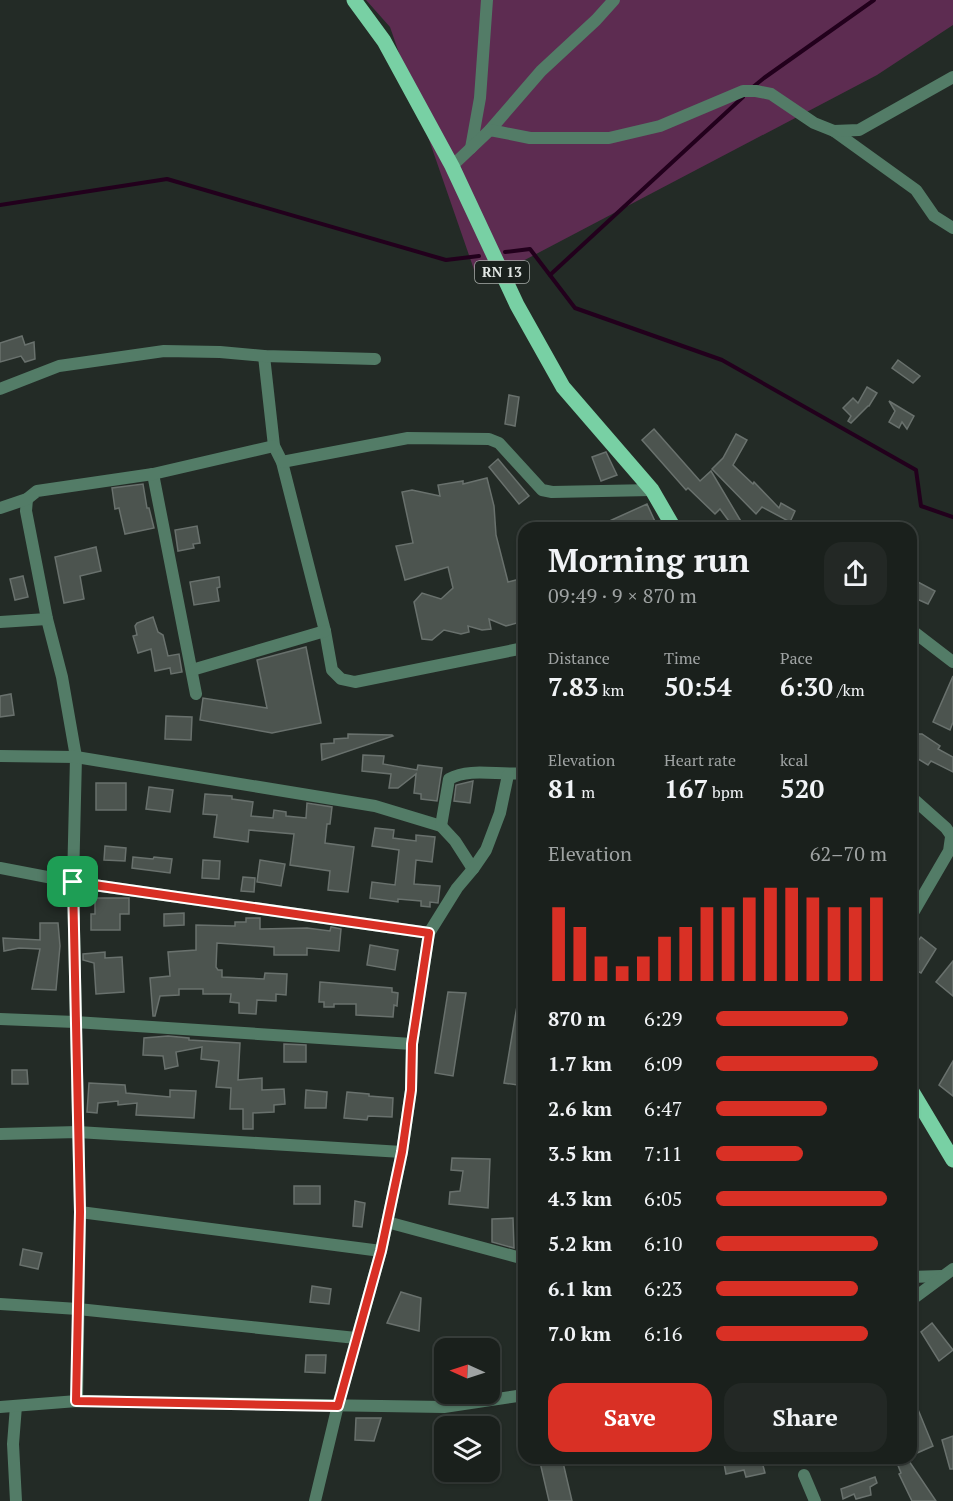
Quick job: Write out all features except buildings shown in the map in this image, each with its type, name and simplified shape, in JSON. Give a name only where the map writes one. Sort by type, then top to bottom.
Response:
[{"type":"main road","name":"RN 13","points":[[354,0],[384,40],[452,165],[517,305],[563,387],[652,490],[671,522]]},
{"type":"main road","points":[[917,1100],[953,1160]]},
{"type":"street","points":[[471,148],[480,98],[487,0]]},
{"type":"street","points":[[452,165],[490,130],[541,71],[614,0]]},
{"type":"street","points":[[834,131],[859,130],[953,77]]},
{"type":"street","points":[[490,130],[530,138],[609,138],[660,126],[743,91],[771,94],[814,123],[834,131],[916,190],[934,216],[953,228]]},
{"type":"street","points":[[0,389],[59,366],[164,351],[375,359]]},
{"type":"street","points":[[264,356],[274,446],[282,462],[325,631],[332,670],[341,679],[355,682],[518,649]]},
{"type":"street","points":[[282,462],[408,438],[489,439],[500,442],[542,490],[552,492],[652,490]]},
{"type":"street","points":[[0,508],[27,499],[37,491],[153,474],[274,446]]},
{"type":"street","points":[[153,474],[196,694]]},
{"type":"street","points":[[27,499],[26,511],[47,620],[62,677],[76,757],[73,882],[80,1212],[76,1401]]},
{"type":"street","points":[[0,622],[47,620]]},
{"type":"street","points":[[192,670],[325,631]]},
{"type":"street","points":[[917,634],[953,662]]},
{"type":"street","points":[[0,756],[76,757],[375,806],[441,826],[455,841],[473,869]]},
{"type":"street","points":[[441,826],[449,779],[461,773],[518,774]]},
{"type":"street","points":[[315,1501],[338,1406],[381,1251],[402,1152],[411,1090],[412,1044],[429,933],[457,888],[486,850],[500,813],[508,775]]},
{"type":"street","points":[[917,802],[946,828],[952,838],[949,851],[917,906]]},
{"type":"street","points":[[0,868],[73,882],[429,933]]},
{"type":"street","points":[[0,1018],[412,1044]]},
{"type":"street","points":[[0,1134],[78,1132],[402,1152]]},
{"type":"street","points":[[80,1212],[381,1251]]},
{"type":"street","points":[[387,1222],[518,1257]]},
{"type":"street","points":[[917,1276],[948,1272]]},
{"type":"street","points":[[917,1296],[948,1272]]},
{"type":"street","points":[[0,1304],[78,1309],[356,1338]]},
{"type":"street","points":[[0,1407],[76,1401],[444,1407],[518,1396]]},
{"type":"street","points":[[16,1406],[14,1444],[16,1501]]},
{"type":"street","points":[[804,1474],[815,1501]]},
{"type":"shaded area","points":[[366,0],[953,0],[953,25],[877,75],[479,284],[390,27]]},
{"type":"waterway","points":[[753,87],[874,0]]},
{"type":"waterway","points":[[550,275],[743,97]]},
{"type":"waterway","points":[[0,205],[167,179],[446,260],[479,256]]},
{"type":"waterway","points":[[505,252],[530,249],[575,308],[722,360],[916,470],[921,506],[953,517]]},
{"type":"route","points":[[73,882],[429,933],[412,1044],[411,1090],[402,1152],[381,1251],[338,1406],[76,1401],[80,1212],[73,882]]}]
